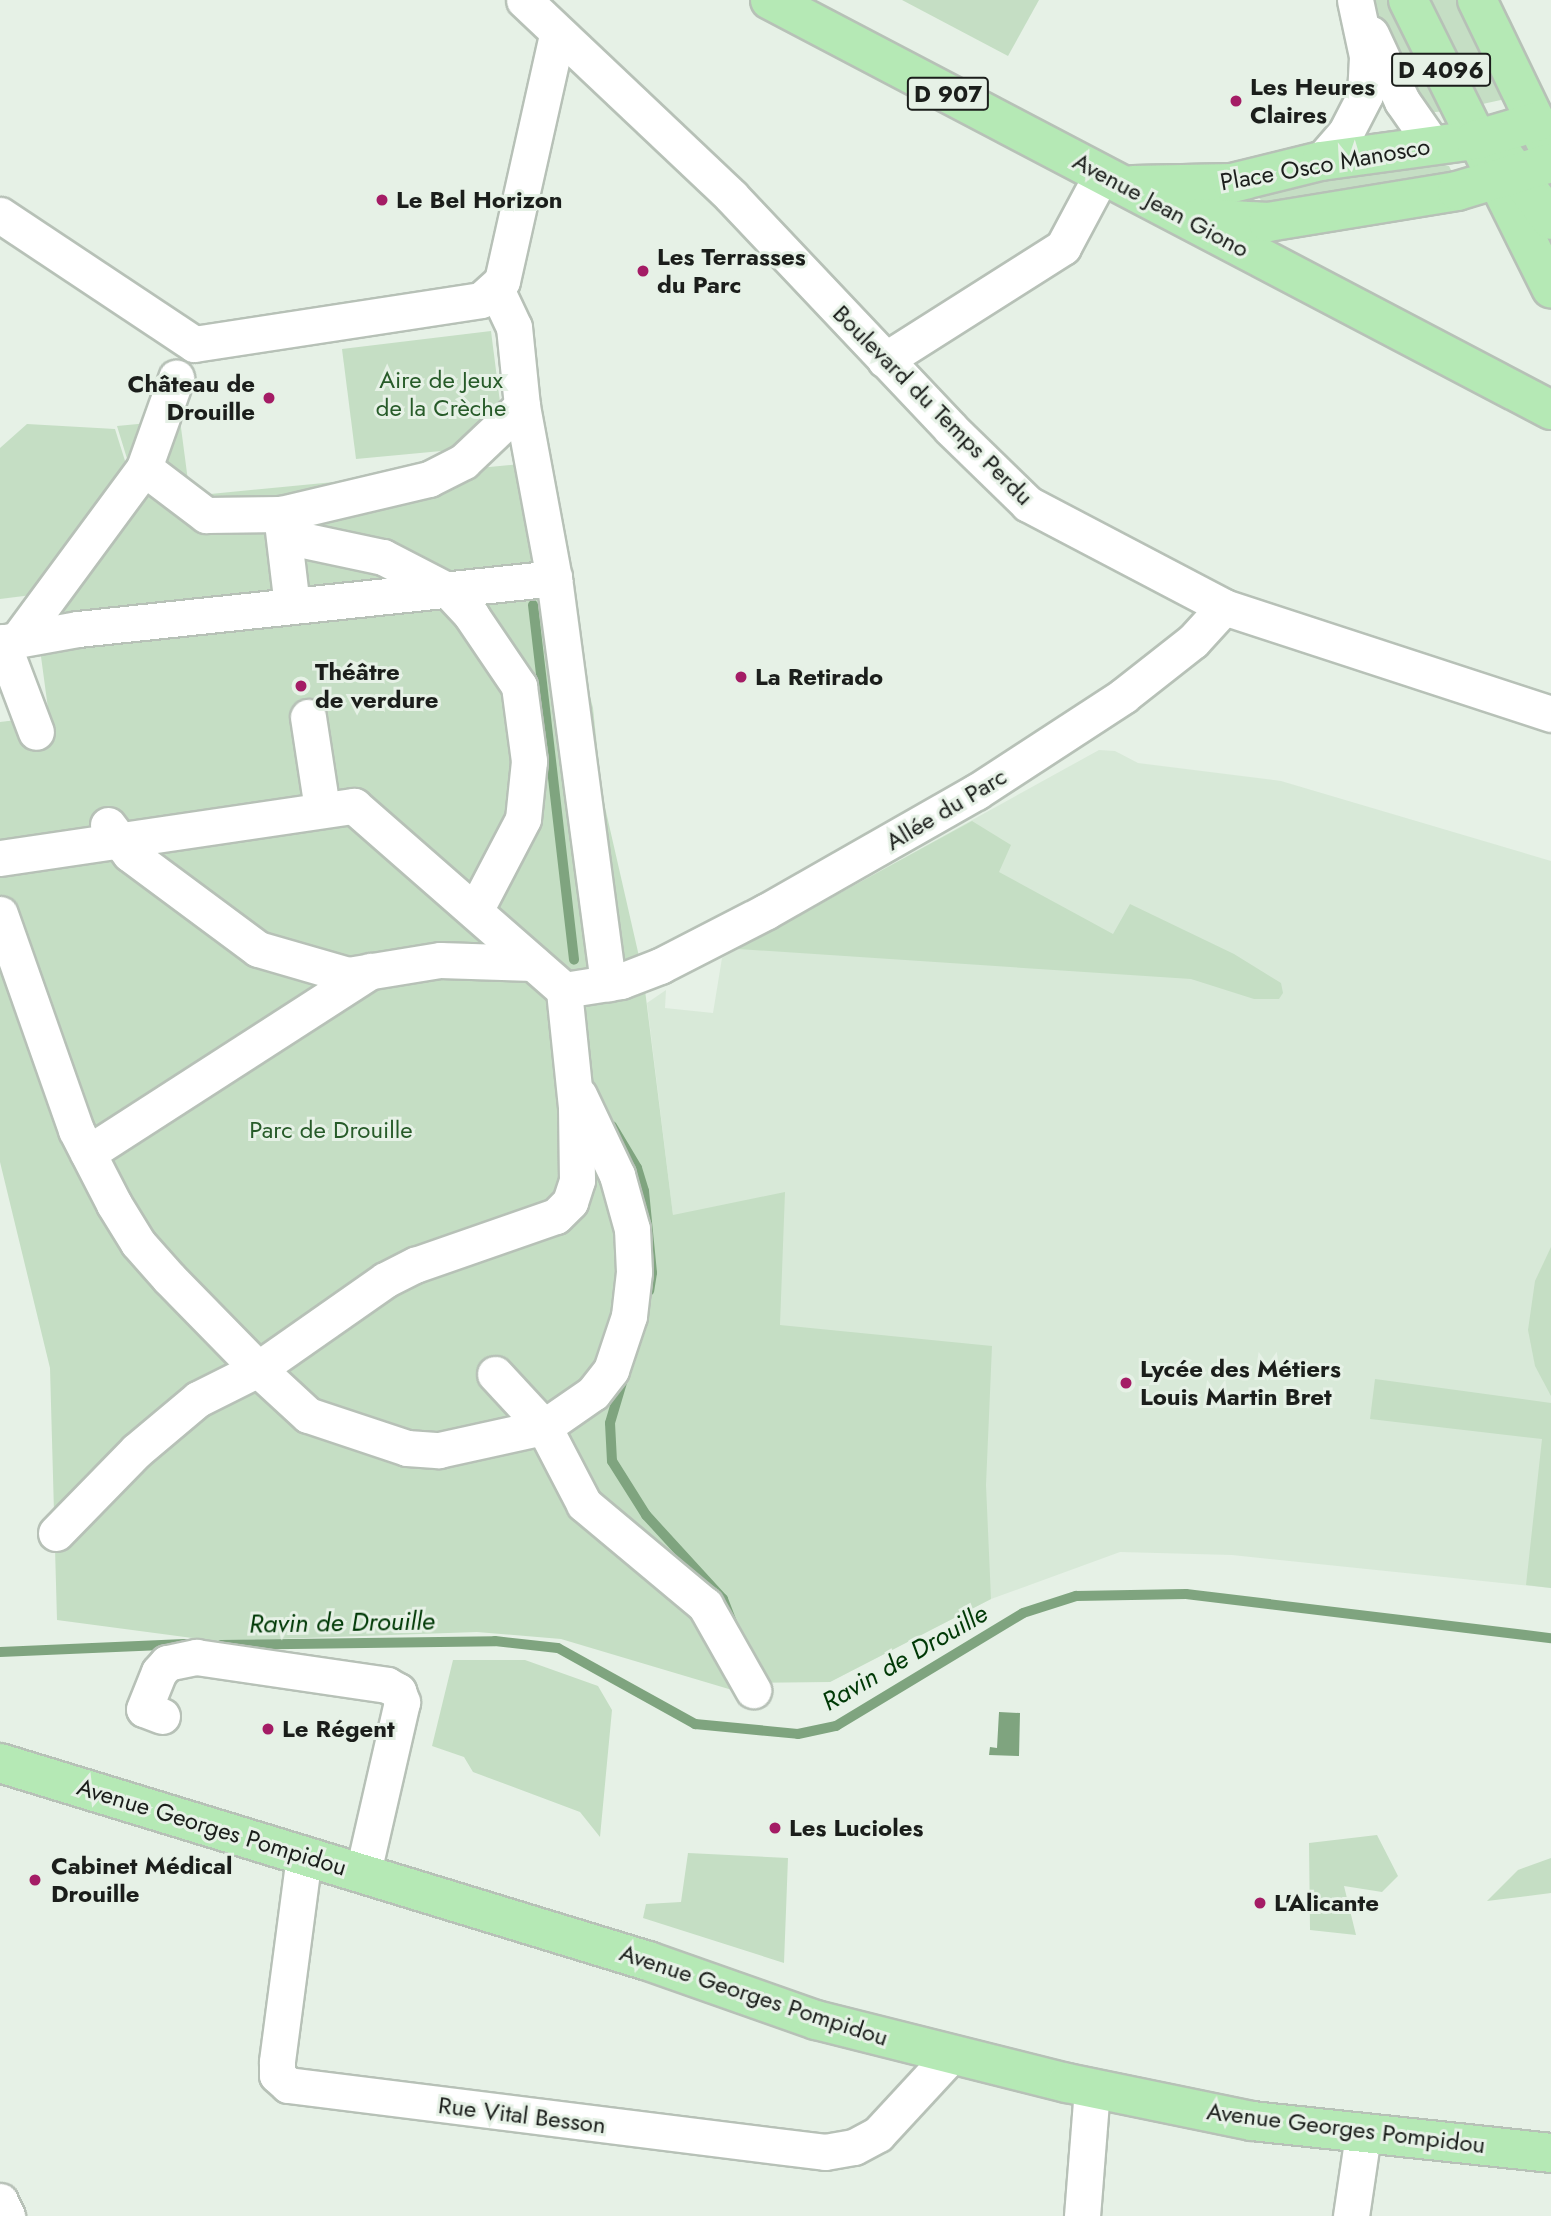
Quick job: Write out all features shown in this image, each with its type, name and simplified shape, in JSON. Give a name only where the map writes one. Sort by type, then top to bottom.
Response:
[{"type":"main road","name":"Avenue Jean Giono","points":[[770,0],[1180,214]]},
{"type":"main road","name":"D 4096","points":[[1408,0],[1475,139],[1534,152]]},
{"type":"main road","name":"D 4096","points":[[1477,0],[1499,41],[1534,152],[1551,288]]},
{"type":"main road","points":[[1499,41],[1551,86]]},
{"type":"main road","name":"Place Osco Manosco","points":[[1115,179],[1232,183],[1321,162],[1475,139],[1534,152]]},
{"type":"main road","name":"Place Osco Manosco","points":[[1180,214],[1231,234],[1534,152]]},
{"type":"main road","points":[[1534,152],[1551,220]]},
{"type":"main road","points":[[1231,234],[1232,183]]},
{"type":"main road","name":"Avenue Jean Giono","points":[[1231,234],[1551,410]]},
{"type":"main road","name":"Avenue Georges Pompidou","points":[[0,1742],[55,1779]]},
{"type":"main road","name":"Avenue Georges Pompidou","points":[[0,1763],[648,1961],[816,2020],[1092,2088],[1252,2121],[1363,2135],[1551,2153]]},
{"type":"street","name":"Boulevard du Temps Perdu","points":[[524,0],[731,197],[885,360],[1028,504],[1224,607],[1551,714]]},
{"type":"street","points":[[1356,0],[1402,101],[1432,144]]},
{"type":"street","points":[[1321,162],[1359,112],[1365,95],[1367,55],[1356,0]]},
{"type":"street","points":[[0,215],[194,344],[476,302],[496,289],[504,270],[557,34]]},
{"type":"street","points":[[885,360],[1063,247],[1115,179]]},
{"type":"street","points":[[496,289],[514,327],[522,406],[554,578],[608,983]]},
{"type":"street","points":[[7,642],[144,468],[176,379]]},
{"type":"street","points":[[283,525],[429,479],[464,461],[522,406]]},
{"type":"street","points":[[144,468],[206,515],[283,525],[383,557],[449,590],[471,615],[519,686],[529,761],[519,831],[475,911]]},
{"type":"street","points":[[283,525],[292,606]]},
{"type":"street","points":[[7,642],[292,606],[554,578]]},
{"type":"street","name":"Allée du Parc","points":[[564,990],[643,974],[767,911],[976,792],[1123,696],[1193,641],[1224,607]]},
{"type":"street","points":[[7,642],[36,732]]},
{"type":"street","points":[[308,716],[322,809]]},
{"type":"street","points":[[0,858],[112,830],[345,805],[365,812],[564,990],[573,1084],[577,1180],[569,1202],[556,1216],[405,1270],[258,1369],[198,1399],[136,1451],[56,1533]]},
{"type":"street","points":[[112,830],[130,854],[258,949],[348,975],[440,960],[533,963]]},
{"type":"street","points":[[0,914],[88,1153],[138,1243],[258,1369],[308,1415],[407,1448],[439,1450],[544,1427],[593,1394],[611,1370],[624,1336],[634,1272],[632,1229],[617,1175],[573,1084]]},
{"type":"street","points":[[88,1153],[370,971]]},
{"type":"street","points":[[495,1374],[544,1427],[584,1504],[705,1605],[753,1690]]},
{"type":"street","points":[[162,1716],[144,1707],[161,1668],[202,1656],[387,1685],[398,1691],[402,1702],[363,1872]]},
{"type":"street","name":"Rue Vital Besson","points":[[304,1856],[277,2062],[279,2080],[288,2085],[825,2152],[854,2147],[878,2134],[953,2054]]},
{"type":"street","points":[[1082,2216],[1092,2088]]},
{"type":"street","points":[[1351,2216],[1363,2135]]},
{"type":"shaded area","name":"Lycée des Métiers Louis Martin Bret","points":[[1099,750],[1115,751],[1138,763],[1281,781],[1551,861],[1551,1588],[1232,1555],[1120,1552],[991,1599],[830,1682],[673,1215],[647,1003],[666,990],[665,1008],[713,1013],[722,958]]},
{"type":"shaded area","points":[[999,1712],[1020,1713],[1019,1756],[989,1755],[990,1747],[997,1748]]},
{"type":"green space","points":[[902,0],[1039,0],[1008,56]]},
{"type":"green space","points":[[1371,0],[1394,0],[1447,111],[1424,113]]},
{"type":"green space","points":[[1430,0],[1459,0],[1510,98],[1478,105]]},
{"type":"green space","points":[[1432,162],[1449,166],[1453,174],[1264,204],[1256,194],[1394,165]]},
{"type":"green space","name":"Aire de Jeux de la Crèche","points":[[491,331],[502,418],[452,450],[356,459],[342,349]]},
{"type":"green space","name":"Parc de Drouille","points":[[180,420],[190,496],[530,463],[593,708],[602,794],[643,974],[673,1215],[785,1192],[780,1325],[992,1346],[986,1485],[991,1599],[830,1682],[749,1683],[759,1698],[561,1639],[477,1632],[215,1641],[57,1620],[50,1368],[0,1162],[0,722],[49,716],[33,597],[129,465],[117,426]]},
{"type":"green space","points":[[27,424],[115,429],[126,464],[32,595],[0,599],[0,448]]},
{"type":"green space","points":[[972,821],[1011,845],[999,872],[1113,934],[1130,904],[1234,954],[1281,983],[1283,993],[1279,999],[1254,999],[1191,979],[738,949]]},
{"type":"green space","points":[[1551,1247],[1551,1396],[1535,1366],[1528,1330],[1535,1281]]},
{"type":"green space","points":[[1375,1379],[1551,1403],[1551,1588],[1526,1585],[1542,1439],[1370,1419]]},
{"type":"green space","points":[[453,1660],[525,1660],[598,1686],[612,1710],[600,1837],[580,1812],[473,1772],[464,1757],[432,1746]]},
{"type":"green space","points":[[1377,1835],[1398,1876],[1382,1892],[1344,1886],[1356,1935],[1310,1930],[1309,1843]]},
{"type":"green space","points":[[688,1853],[788,1858],[784,1963],[643,1918],[646,1904],[681,1902]]},
{"type":"green space","points":[[1551,1858],[1551,1893],[1487,1901],[1518,1870]]},
{"type":"waterway","points":[[533,605],[574,960]]},
{"type":"waterway","points":[[612,1126],[637,1168],[644,1191],[652,1273],[649,1291]]},
{"type":"waterway","points":[[623,1379],[610,1423],[612,1461],[646,1515],[723,1599],[735,1630]]},
{"type":"waterway","name":"Ravin de Drouille","points":[[221,1645],[495,1641],[558,1648],[695,1724],[798,1734],[836,1726],[1023,1613],[1076,1596],[1186,1594],[1551,1638]]},
{"type":"waterway","name":"Ravin de Drouille","points":[[0,1652],[185,1644]]},
{"type":"place","name":"Les Heures Claires","points":[[1236,101]]},
{"type":"place","name":"Le Bel Horizon","points":[[382,200]]},
{"type":"place","name":"Les Terrasses du Parc","points":[[643,271]]},
{"type":"place","name":"Château de Drouille","points":[[269,398]]},
{"type":"place","name":"La Retirado","points":[[741,677]]},
{"type":"place","name":"Théâtre de verdure","points":[[301,686]]},
{"type":"place","name":"Lycée des Métiers Louis Martin Bret","points":[[1126,1383]]},
{"type":"place","name":"Le Régent","points":[[268,1729]]},
{"type":"place","name":"Les Lucioles","points":[[775,1828]]},
{"type":"place","name":"Cabinet Médical Drouille","points":[[35,1880]]},
{"type":"place","name":"L'Alicante","points":[[1260,1903]]}]
